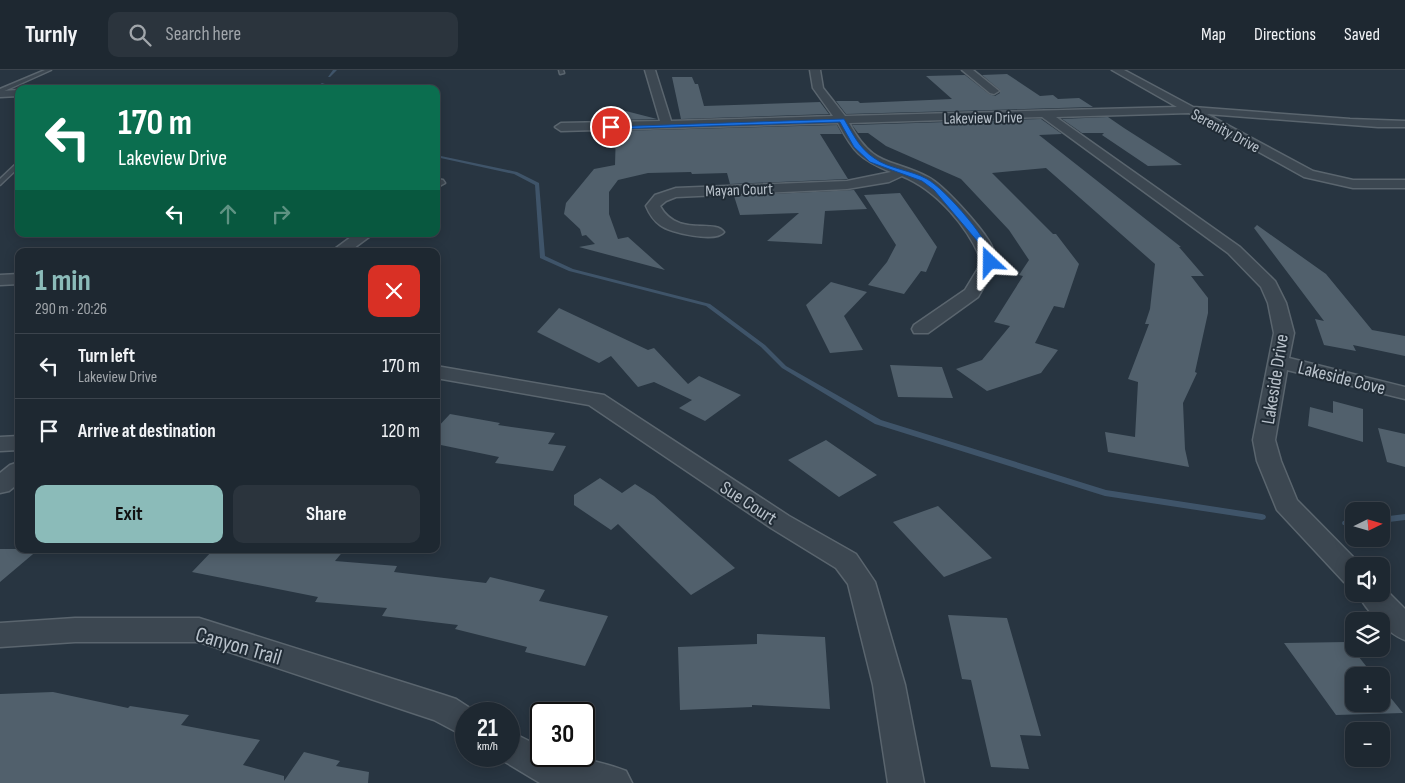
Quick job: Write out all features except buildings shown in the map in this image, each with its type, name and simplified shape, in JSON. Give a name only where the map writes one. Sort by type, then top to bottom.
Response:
[{"type":"street","points":[[650,70],[667,124]]},
{"type":"street","points":[[815,70],[818,88],[842,120],[856,146],[863,153],[886,167],[924,180],[955,208],[982,242],[990,262],[972,292],[921,329]]},
{"type":"street","points":[[967,70],[994,91]]},
{"type":"street","name":"Serenity Drive","points":[[1117,70],[1187,110],[1309,174],[1338,182],[1372,185],[1405,184]]},
{"type":"street","points":[[0,92],[15,93]]},
{"type":"street","name":"Lakeview Drive","points":[[561,127],[1187,110],[1230,111],[1336,122],[1405,124]]},
{"type":"street","name":"Lakeside Drive","points":[[1046,115],[1234,250],[1269,285],[1277,303],[1284,333],[1264,440],[1269,461],[1286,504],[1345,566]]},
{"type":"street","name":"Mayan Court","points":[[716,232],[689,231],[668,225],[657,217],[653,206],[661,196],[669,194],[694,191],[848,185],[889,178],[902,171]]},
{"type":"street","points":[[344,248],[361,237]]},
{"type":"street","points":[[0,280],[15,279]]},
{"type":"street","name":"Lakeside Cove","points":[[1279,362],[1405,393]]},
{"type":"street","name":"Sue Court","points":[[440,373],[596,400],[780,522],[846,561],[861,582],[889,685],[906,783]]},
{"type":"street","points":[[0,444],[15,443]]},
{"type":"street","points":[[0,484],[15,473]]},
{"type":"street","points":[[1380,602],[1405,628]]},
{"type":"street","name":"Canyon Trail","points":[[0,635],[75,630],[199,630],[444,709],[455,716]]},
{"type":"street","points":[[520,752],[553,772],[614,783]]},
{"type":"lane","points":[[16,85],[50,70]]},
{"type":"lane","points":[[0,92],[15,85]]},
{"type":"lane","points":[[0,183],[15,167]]},
{"type":"waterway","points":[[329,76],[335,70]]},
{"type":"waterway","points":[[440,157],[515,173],[537,184],[542,257],[571,270],[708,305],[763,346],[784,367],[878,422],[1105,493],[1262,517]]},
{"type":"waterway","points":[[1390,519],[1405,517]]},
{"type":"route","points":[[611,127],[842,120],[856,146],[872,160],[886,167],[924,180],[937,189],[982,242],[988,252],[990,262]]}]
